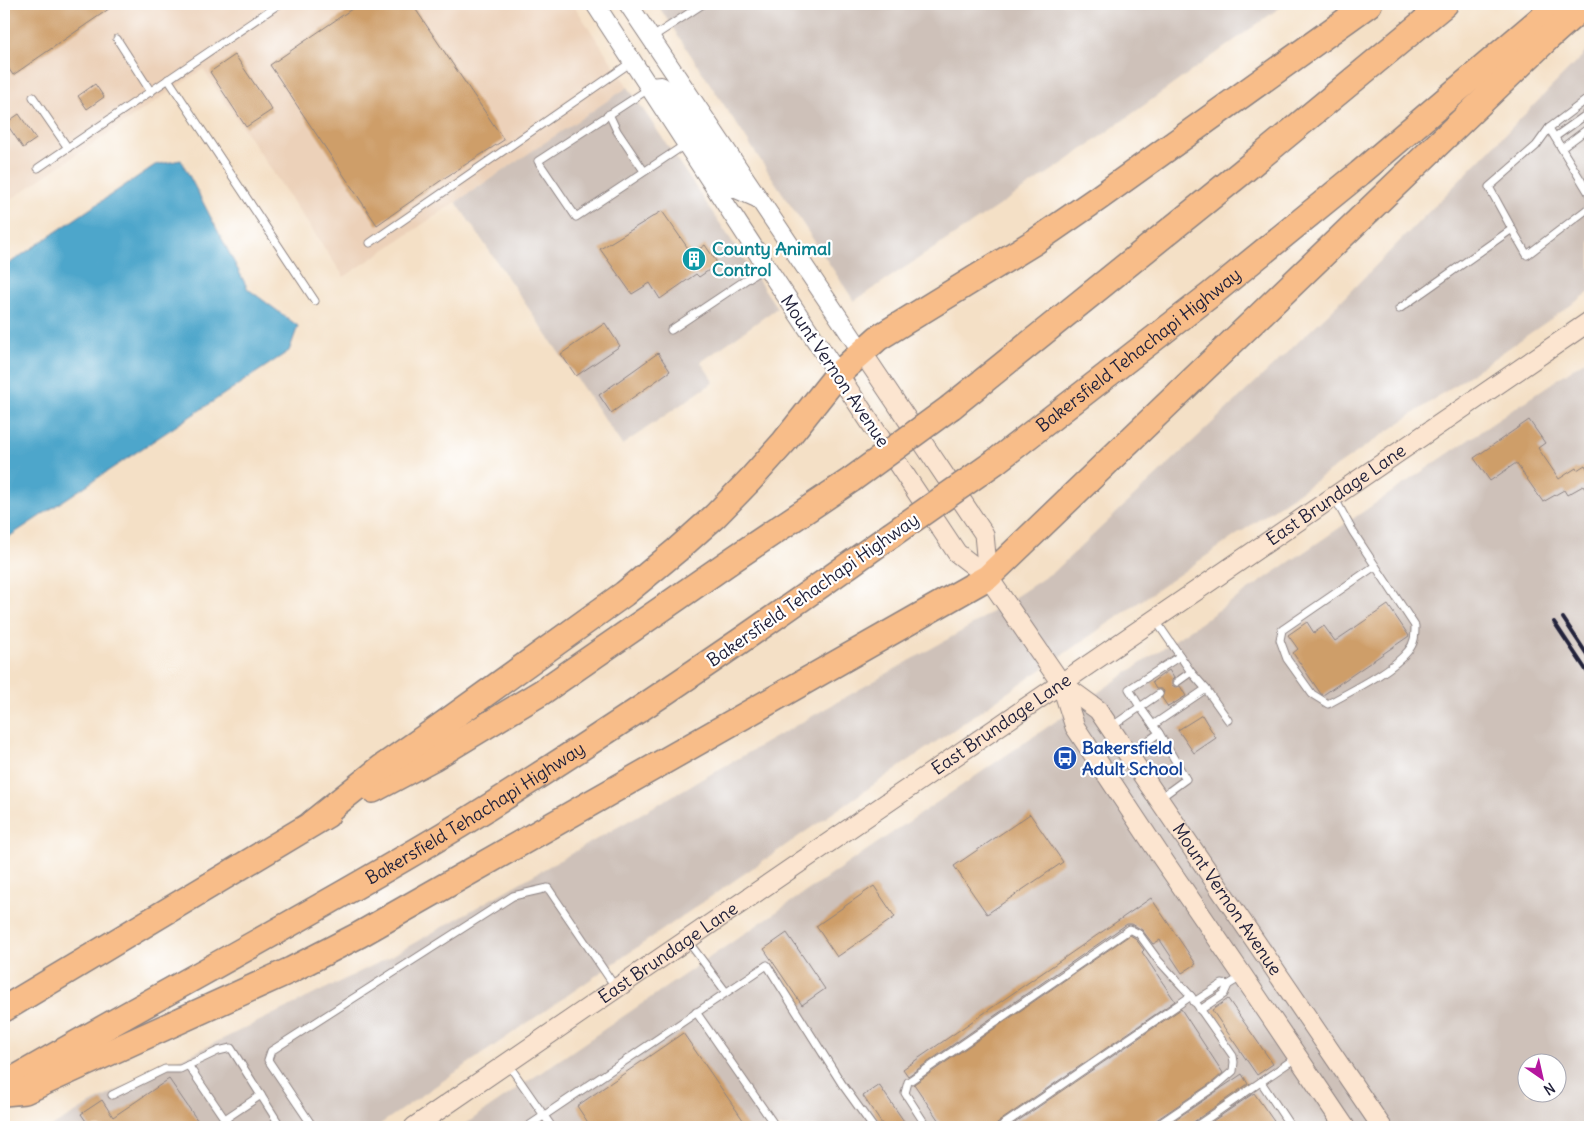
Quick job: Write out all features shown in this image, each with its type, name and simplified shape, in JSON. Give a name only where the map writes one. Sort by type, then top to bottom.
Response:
[{"type":"highway","points":[[312,823],[381,768],[624,594],[677,550],[715,516],[750,480],[784,442],[838,374],[878,338],[1036,241],[1098,199],[1369,4]]},
{"type":"highway","points":[[4,1010],[312,823],[433,758],[542,692],[851,480],[951,407],[1233,179],[1445,4]]},
{"type":"highway","name":"Bakersfield Tehachapi Highway","points":[[4,1084],[260,941],[458,826],[596,740],[787,610],[995,462],[1209,296],[1360,172],[1558,4]]},
{"type":"highway","points":[[4,1093],[25,1091],[291,970],[358,935],[988,577],[1540,45],[1586,4]]},
{"type":"main road","name":"East Brundage Lane","points":[[414,1127],[1590,321]]},
{"type":"main road","name":"Mount Vernon Avenue","points":[[862,352],[984,534],[988,577]]},
{"type":"main road","name":"Mount Vernon Avenue","points":[[838,374],[957,553],[988,577],[1061,684],[1075,727],[1157,850],[1236,980],[1297,1057],[1343,1123]]},
{"type":"main road","name":"Mount Vernon Avenue","points":[[1061,684],[1098,710],[1382,1127]]},
{"type":"main road","points":[[1343,1123],[1365,1103]]},
{"type":"street","name":"Mount Vernon Avenue","points":[[595,4],[838,374]]},
{"type":"street","name":"Mount Vernon Avenue","points":[[628,4],[862,352]]},
{"type":"street","points":[[650,87],[661,86],[670,92],[734,188],[759,199]]},
{"type":"lane","points":[[38,168],[279,4]]},
{"type":"lane","points":[[651,38],[703,4]]},
{"type":"lane","points":[[117,39],[151,92]]},
{"type":"lane","points":[[370,243],[633,61]]},
{"type":"lane","points":[[168,79],[315,301]]},
{"type":"lane","points":[[650,87],[538,161],[576,217],[686,144]]},
{"type":"lane","points":[[33,97],[68,148]]},
{"type":"lane","points":[[1590,97],[1549,128],[1536,146],[1490,187],[1527,256],[1590,207]]},
{"type":"lane","points":[[1555,137],[1590,112]]},
{"type":"lane","points":[[609,114],[617,131],[644,171]]},
{"type":"lane","points":[[1562,148],[1590,126]]},
{"type":"lane","points":[[1549,128],[1590,196]]},
{"type":"lane","points":[[1399,309],[1512,229]]},
{"type":"lane","points":[[671,330],[766,266]]},
{"type":"lane","points":[[1334,497],[1353,532],[1415,626],[1415,639],[1409,651],[1366,684],[1328,704],[1312,694],[1287,659],[1280,640],[1282,630],[1375,566]]},
{"type":"lane","points":[[1155,620],[1191,672],[1206,689],[1228,720]]},
{"type":"lane","points":[[1159,799],[1186,779],[1159,733],[1129,689],[1180,656]]},
{"type":"lane","points":[[1177,682],[1191,672]]},
{"type":"lane","points":[[1153,725],[1206,689]]},
{"type":"lane","points":[[1110,727],[1159,694]]},
{"type":"lane","points":[[1129,755],[1159,733]]},
{"type":"lane","points":[[313,1127],[268,1060],[271,1052],[513,896],[548,888],[616,988]]},
{"type":"lane","points":[[927,1127],[905,1093],[908,1082],[1130,929],[1139,934],[1158,960],[1192,999],[1233,1056],[1234,1062],[1233,1071],[1155,1127]]},
{"type":"lane","points":[[687,940],[726,992]]},
{"type":"lane","points":[[527,1127],[767,964],[842,1084],[873,1127]]},
{"type":"lane","points":[[1000,1127],[1192,999],[1222,984],[1236,980]]},
{"type":"lane","points":[[1200,1010],[1224,994],[1236,980]]},
{"type":"lane","points":[[696,1012],[776,1127]]},
{"type":"lane","points":[[112,1095],[165,1069],[180,1069],[218,1050],[231,1048],[281,1127]]},
{"type":"lane","points":[[1195,1127],[1297,1057]]},
{"type":"lane","points":[[507,1063],[552,1127]]},
{"type":"lane","points":[[188,1065],[230,1127]]},
{"type":"lane","points":[[1260,1082],[1291,1127]]},
{"type":"lane","points":[[225,1119],[260,1095]]},
{"type":"shaded area","points":[[4,4],[573,4],[628,87],[344,277],[203,69],[4,204]]},
{"type":"shaded area","points":[[657,4],[1285,4],[1065,162],[854,301]]},
{"type":"shaded area","points":[[1590,48],[1590,292],[376,1127],[51,1127],[92,1103],[386,959],[969,627],[1056,570],[1331,311]]},
{"type":"shaded area","points":[[628,87],[777,308],[701,362],[714,382],[622,445],[456,202]]},
{"type":"shaded area","points":[[1590,357],[1590,1127],[461,1127]]},
{"type":"water","points":[[181,160],[248,289],[298,326],[289,351],[4,540],[4,267],[155,165]]},
{"type":"building","points":[[4,4],[116,4],[13,75],[4,62]]},
{"type":"building","points":[[359,4],[412,4],[504,140],[446,177],[377,225],[270,65]]},
{"type":"building","points":[[235,55],[272,110],[246,127],[210,72]]},
{"type":"building","points":[[95,84],[104,97],[87,109],[78,96]]},
{"type":"building","points":[[19,114],[36,139],[23,148],[6,123]]},
{"type":"building","name":"County Animal Control","points":[[662,211],[692,254],[705,245],[718,264],[699,277],[696,274],[660,299],[650,283],[632,294],[600,249]]},
{"type":"building","points":[[605,323],[620,346],[576,376],[561,354]]},
{"type":"building","points":[[658,353],[670,371],[611,413],[599,395]]},
{"type":"building","points":[[1529,420],[1545,443],[1538,448],[1559,479],[1576,468],[1577,470],[1585,465],[1590,473],[1590,496],[1583,486],[1567,495],[1564,490],[1543,502],[1516,463],[1490,481],[1474,458]]},
{"type":"building","points":[[1388,605],[1409,636],[1323,695],[1321,694],[1293,653],[1298,649],[1288,635],[1307,622],[1314,633],[1324,626],[1335,641]]},
{"type":"building","points":[[1169,670],[1174,678],[1172,685],[1175,687],[1180,686],[1186,696],[1168,707],[1162,698],[1164,691],[1156,689],[1152,682]]},
{"type":"building","points":[[1202,715],[1216,738],[1194,753],[1178,730]]},
{"type":"building","points":[[1030,814],[1063,862],[987,914],[954,866]]},
{"type":"building","points":[[874,886],[895,917],[837,957],[816,926]]},
{"type":"building","points":[[1151,898],[1196,964],[1182,973],[1160,940],[1153,944],[1142,930],[1132,924],[1127,924],[908,1076],[903,1069]]},
{"type":"building","points":[[787,933],[825,989],[802,1005],[764,949]]},
{"type":"building","points":[[1130,935],[1135,938],[1144,950],[1142,952],[1175,1001],[997,1123],[995,1127],[943,1127],[914,1084]]},
{"type":"building","points":[[1228,999],[1273,1064],[1257,1075],[1212,1010]]},
{"type":"building","points":[[1181,1009],[1223,1073],[1152,1123],[1150,1127],[1009,1127]]},
{"type":"building","points":[[683,1033],[748,1127],[591,1127],[577,1106]]},
{"type":"building","points":[[1242,1074],[1248,1084],[1192,1123],[1190,1127],[1164,1127]]},
{"type":"building","points":[[169,1079],[202,1127],[90,1127],[81,1114],[102,1100],[113,1117]]},
{"type":"building","points":[[879,1085],[908,1127],[884,1127],[863,1096]]},
{"type":"building","points":[[1254,1093],[1278,1127],[1204,1127]]},
{"type":"railway","points":[[1563,618],[1590,659]]},
{"type":"railway","points":[[1554,622],[1590,676]]},
{"type":"place","name":"County Animal Control","points":[[694,259]]},
{"type":"place","name":"Bakersfield Adult School","points":[[1065,758]]}]
